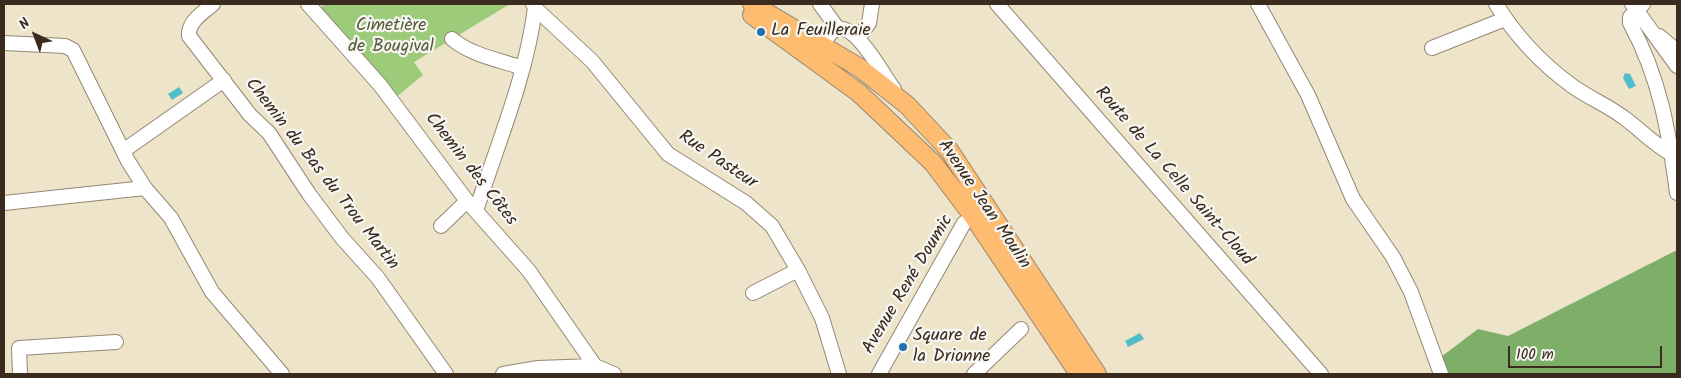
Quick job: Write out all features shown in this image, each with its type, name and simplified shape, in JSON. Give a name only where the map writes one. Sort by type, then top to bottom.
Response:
[{"type":"main road","points":[[741,4],[753,16],[828,44]]},
{"type":"main road","points":[[752,4],[809,36],[828,44],[839,66]]},
{"type":"main road","name":"Avenue Jean Moulin","points":[[839,66],[860,68],[907,105],[949,150],[1097,374]]},
{"type":"main road","name":"Avenue Jean Moulin","points":[[839,66],[848,84],[900,129],[933,163],[974,216],[1080,374]]},
{"type":"street","name":"Chemin du Bas du Trou Martin","points":[[213,4],[192,22],[189,36],[250,115],[269,134],[309,194],[342,238],[378,278],[446,374]]},
{"type":"street","name":"Chemin des Côtes","points":[[308,4],[380,85],[471,206],[529,271],[595,366]]},
{"type":"street","points":[[820,4],[828,44],[849,31],[859,37],[884,78],[907,105]]},
{"type":"street","points":[[859,37],[868,22],[872,4]]},
{"type":"street","name":"Route de La Celle Saint-Cloud","points":[[996,4],[1321,374]]},
{"type":"street","points":[[1258,4],[1308,95],[1353,199],[1393,257],[1411,292],[1441,374]]},
{"type":"street","points":[[1496,4],[1505,19],[1531,49],[1571,86],[1608,106],[1661,148],[1672,154]]},
{"type":"street","points":[[441,226],[471,206],[523,68],[531,38],[534,6]]},
{"type":"street","name":"Rue Pasteur","points":[[534,6],[592,61],[668,154],[746,203],[772,226],[798,270],[822,318],[839,374]]},
{"type":"street","points":[[1677,66],[1666,54],[1637,6],[1630,17],[1630,23],[1653,72],[1672,154],[1677,193]]},
{"type":"street","points":[[1432,48],[1505,19]]},
{"type":"street","points":[[1653,30],[1677,51]]},
{"type":"street","points":[[452,39],[460,46],[477,53],[523,68]]},
{"type":"street","points":[[4,43],[65,46],[73,50],[123,151],[145,188],[170,218],[212,292],[282,374]]},
{"type":"street","points":[[848,84],[871,54]]},
{"type":"street","points":[[123,151],[224,80]]},
{"type":"street","points":[[4,203],[145,188]]},
{"type":"street","name":"Avenue René Doumic","points":[[879,374],[964,223],[974,216]]},
{"type":"street","points":[[753,292],[798,270]]},
{"type":"street","points":[[974,374],[1021,328]]},
{"type":"street","points":[[20,374],[19,348],[116,342]]},
{"type":"street","points":[[503,374],[538,368],[595,366],[614,374]]},
{"type":"green space","name":"Cimetière de Bougival","points":[[323,4],[510,4],[414,62],[423,75],[395,98],[356,50],[357,41],[347,39],[321,11]]},
{"type":"green space","points":[[1677,250],[1677,374],[1447,374],[1441,357],[1478,329],[1508,336]]},
{"type":"water","points":[[1625,73],[1630,74],[1636,86],[1629,89],[1623,78]]},
{"type":"water","points":[[179,87],[183,93],[172,100],[168,94]]},
{"type":"water","points":[[1140,333],[1144,339],[1128,347],[1125,341]]},
{"type":"place","name":"La Feuilleraie","points":[[761,32]]},
{"type":"place","name":"Square de la Drionne","points":[[903,347]]}]
